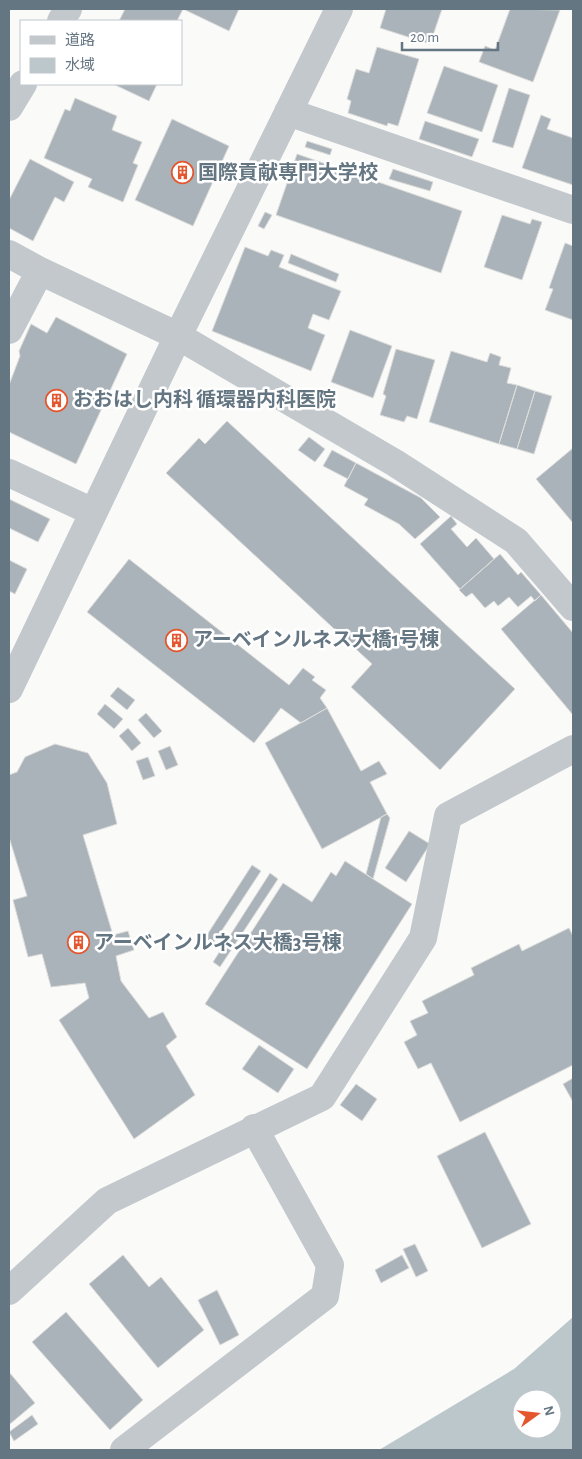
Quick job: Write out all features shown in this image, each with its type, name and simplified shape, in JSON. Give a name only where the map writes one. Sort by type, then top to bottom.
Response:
[{"type":"street","points":[[62,20],[68,9]]},
{"type":"street","points":[[9,689],[178,336],[339,9]]},
{"type":"street","points":[[9,107],[23,85]]},
{"type":"street","points":[[288,112],[573,210]]},
{"type":"street","points":[[9,254],[178,336],[395,464],[516,541],[573,608]]},
{"type":"street","points":[[9,330],[40,270]]},
{"type":"street","points":[[9,473],[93,512]]},
{"type":"street","points":[[9,1291],[107,1201],[254,1128],[322,1097],[424,938],[448,816],[573,749]]},
{"type":"street","points":[[124,1450],[325,1296],[330,1265],[254,1128]]},
{"type":"water","points":[[573,1317],[573,1450],[379,1450],[514,1369]]},
{"type":"building","points":[[125,9],[183,9],[178,20],[120,20]]},
{"type":"building","points":[[183,9],[239,9],[229,31]]},
{"type":"building","points":[[386,9],[442,9],[430,44],[380,28]]},
{"type":"building","points":[[510,9],[560,10],[533,82],[479,62],[485,46],[495,50]]},
{"type":"building","points":[[377,47],[419,59],[398,126],[388,123],[387,126],[348,113],[351,101],[347,99],[356,69],[369,73]]},
{"type":"building","points":[[444,66],[498,85],[482,132],[427,113]]},
{"type":"building","points":[[115,85],[157,85],[149,101]]},
{"type":"building","points":[[509,88],[530,95],[513,148],[492,142]]},
{"type":"building","points":[[75,98],[117,116],[112,130],[142,142],[133,163],[138,165],[123,202],[88,187],[92,179],[44,158],[65,109],[70,111]]},
{"type":"building","points":[[541,115],[551,119],[547,129],[573,138],[573,185],[522,168]]},
{"type":"building","name":"国際貢献専門大学校","points":[[172,119],[229,146],[193,226],[135,200]]},
{"type":"building","points":[[425,121],[479,139],[472,157],[419,139]]},
{"type":"building","points":[[307,141],[332,149],[330,155],[305,147]]},
{"type":"building","points":[[297,154],[462,211],[441,273],[276,215]]},
{"type":"building","points":[[30,159],[74,182],[64,202],[55,197],[33,241],[9,228],[9,200]]},
{"type":"building","points":[[393,169],[433,182],[430,191],[389,179]]},
{"type":"building","points":[[265,212],[272,215],[264,229],[258,226]]},
{"type":"building","points":[[502,215],[530,224],[532,219],[542,222],[522,280],[484,267]]},
{"type":"building","points":[[565,243],[573,246],[573,320],[545,310],[553,289],[549,288]]},
{"type":"building","points":[[245,247],[268,256],[271,250],[284,255],[279,267],[341,291],[329,320],[313,314],[308,328],[325,335],[311,371],[212,331]]},
{"type":"building","points":[[291,254],[339,274],[336,282],[288,263]]},
{"type":"building","name":"おおはし内科 循環器内科医院","points":[[56,317],[127,354],[76,464],[9,432],[9,385],[20,356],[19,351],[31,324],[47,333]]},
{"type":"building","points":[[350,330],[392,346],[373,398],[331,382]]},
{"type":"building","points":[[396,349],[435,360],[417,419],[407,416],[404,422],[380,415],[386,396],[383,394]]},
{"type":"building","points":[[451,351],[487,362],[490,353],[501,357],[499,365],[511,368],[507,383],[517,385],[499,444],[429,422]]},
{"type":"building","points":[[517,385],[535,391],[517,449],[499,444]]},
{"type":"building","points":[[535,391],[552,396],[534,454],[517,449]]},
{"type":"building","points":[[227,421],[515,689],[440,770],[351,687],[372,664],[166,473],[199,438],[205,444]]},
{"type":"building","points":[[309,437],[325,449],[315,462],[298,450]]},
{"type":"building","points":[[573,448],[573,523],[536,479]]},
{"type":"building","points":[[332,450],[356,463],[348,479],[323,466]]},
{"type":"building","points":[[356,463],[421,498],[440,517],[415,539],[399,524],[364,505],[368,499],[344,486]]},
{"type":"building","points":[[9,499],[50,519],[38,542],[9,528]]},
{"type":"building","points":[[451,516],[457,524],[451,529],[467,547],[476,538],[494,559],[460,589],[420,544]]},
{"type":"building","points":[[500,554],[518,575],[521,572],[541,595],[535,601],[531,596],[518,607],[509,597],[498,606],[494,601],[485,608],[472,593],[466,597],[459,590]]},
{"type":"building","name":"アーベインルネス大橋1号棟","points":[[129,559],[289,685],[303,668],[315,677],[312,680],[326,690],[320,698],[327,708],[301,723],[281,708],[254,743],[87,612]]},
{"type":"building","points":[[9,560],[27,569],[15,594],[9,591]]},
{"type":"building","points":[[541,595],[573,633],[573,715],[501,629]]},
{"type":"building","points":[[118,687],[135,700],[127,710],[110,696]]},
{"type":"building","points":[[105,704],[123,719],[114,729],[97,714]]},
{"type":"building","name":"アーベインルネス大橋1号棟","points":[[327,708],[361,771],[379,761],[387,774],[370,782],[387,814],[322,849],[265,743]]},
{"type":"building","points":[[146,713],[162,731],[154,738],[138,720]]},
{"type":"building","points":[[128,728],[141,743],[132,751],[119,736]]},
{"type":"building","name":"アーベインルネス大橋3号棟","points":[[55,744],[88,753],[107,783],[117,824],[83,835],[113,935],[128,931],[134,950],[116,956],[121,981],[149,1018],[163,1012],[177,1037],[166,1046],[195,1095],[134,1139],[59,1020],[89,998],[85,983],[51,987],[42,954],[28,957],[13,900],[27,896],[9,837],[9,775],[17,772],[25,757]]},
{"type":"building","points":[[170,746],[178,765],[166,770],[158,751]]},
{"type":"building","points":[[148,757],[155,776],[143,780],[136,761]]},
{"type":"building","points":[[387,814],[390,818],[373,879],[366,874],[381,817]]},
{"type":"building","points":[[409,831],[430,844],[406,882],[385,868]]},
{"type":"building","points":[[345,861],[412,904],[307,1069],[205,1004],[283,883],[312,902],[331,872],[336,876]]},
{"type":"building","points":[[252,865],[261,871],[213,944],[205,938]]},
{"type":"building","points":[[270,873],[278,879],[220,967],[213,962]]},
{"type":"building","points":[[569,928],[573,936],[573,1065],[460,1122],[431,1063],[418,1069],[404,1042],[417,1035],[410,1021],[428,1013],[422,1001],[474,975],[471,968],[519,944],[522,951]]},
{"type":"building","points":[[259,1045],[294,1069],[278,1093],[242,1069]]},
{"type":"building","points":[[573,1078],[573,1102],[563,1084]]},
{"type":"building","points":[[356,1084],[377,1099],[362,1121],[340,1105]]},
{"type":"building","points":[[485,1132],[531,1224],[482,1248],[437,1156]]},
{"type":"building","points":[[415,1244],[428,1271],[416,1277],[403,1249]]},
{"type":"building","points":[[123,1255],[149,1287],[161,1277],[204,1330],[158,1368],[89,1284]]},
{"type":"building","points":[[402,1255],[409,1268],[381,1283],[375,1270]]},
{"type":"building","points":[[217,1290],[239,1335],[220,1345],[198,1300]]},
{"type":"building","points":[[66,1312],[143,1400],[110,1430],[32,1342]]},
{"type":"building","points":[[9,1372],[35,1403],[10,1424],[9,1423]]},
{"type":"building","points":[[32,1415],[38,1424],[14,1441],[9,1432]]},
{"type":"place","name":"国際貢献専門大学校","points":[[182,173]]},
{"type":"place","name":"おおはし内科 循環器内科医院","points":[[57,400]]},
{"type":"place","name":"アーベインルネス大橋1号棟","points":[[177,640]]},
{"type":"place","name":"アーベインルネス大橋3号棟","points":[[78,943]]}]
